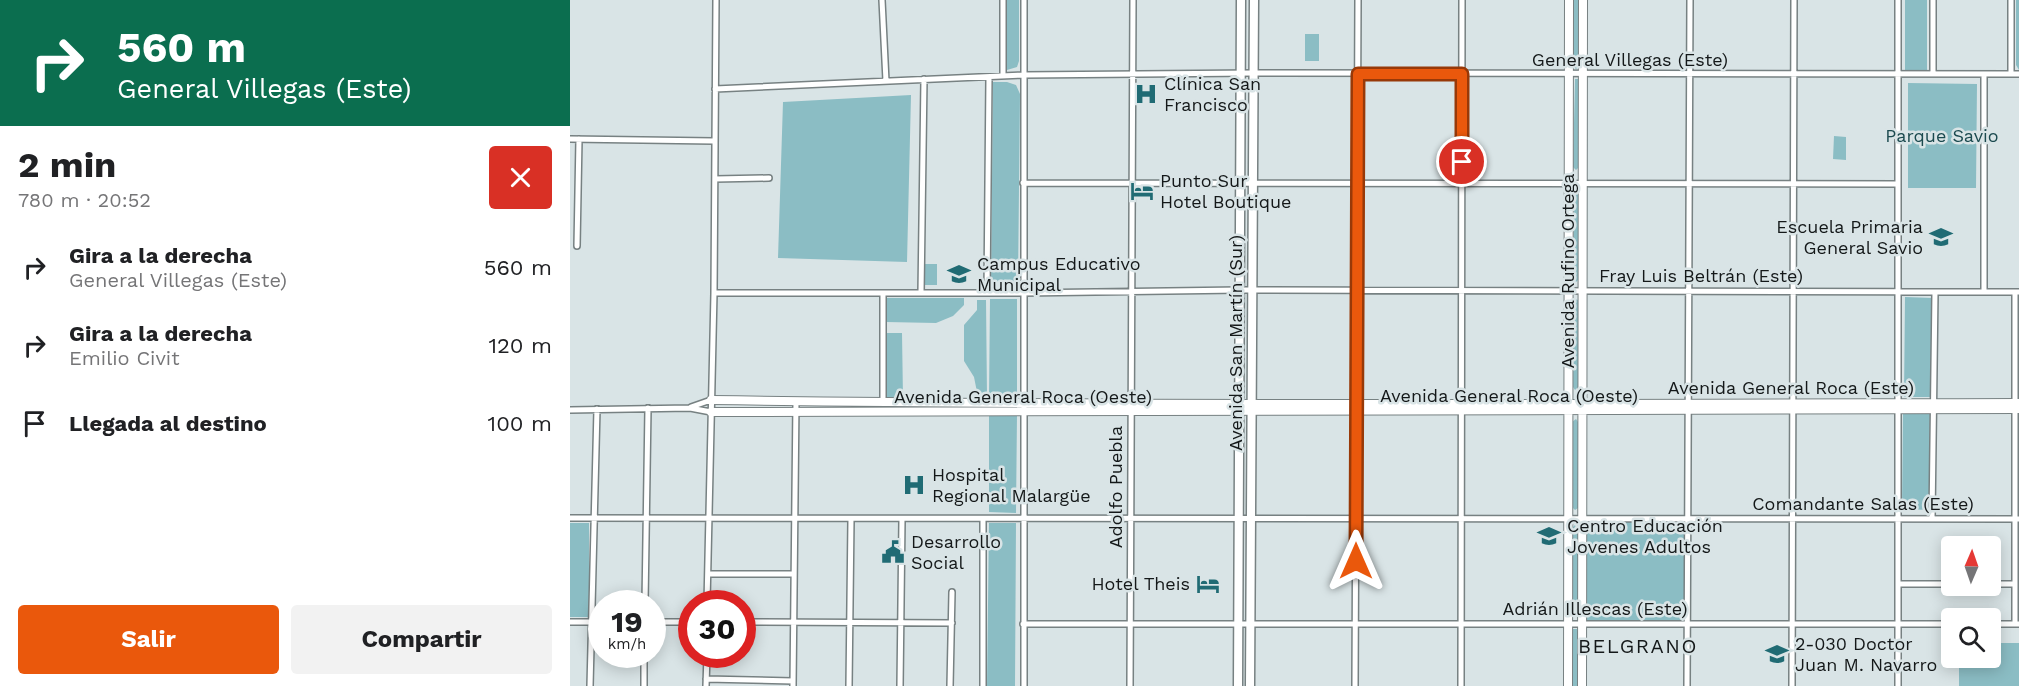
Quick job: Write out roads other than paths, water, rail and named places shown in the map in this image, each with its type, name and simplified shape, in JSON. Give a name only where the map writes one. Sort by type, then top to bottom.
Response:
[{"type":"highway","name":"Avenida San Martín (Sur)","points":[[1238,686],[1241,0]]},
{"type":"highway","name":"Avenida San Martín (Sur)","points":[[1250,686],[1254,0]]},
{"type":"main road","name":"Avenida Rufino Ortega","points":[[1568,686],[1569,0]]},
{"type":"main road","name":"Avenida Rufino Ortega","points":[[1582,686],[1583,0]]},
{"type":"main road","name":"Avenida General Roca (Oeste)","points":[[711,400],[1023,407]]},
{"type":"main road","name":"Avenida General Roca (Este)","points":[[1357,408],[2017,406]]},
{"type":"main road","name":"Avenida General Roca (Oeste)","points":[[711,412],[796,413],[1023,407],[1357,408]]},
{"type":"street","points":[[707,590],[714,293],[716,0]]},
{"type":"street","points":[[882,0],[886,81]]},
{"type":"street","points":[[1003,0],[1003,76]]},
{"type":"street","points":[[1024,0],[1024,686]]},
{"type":"street","name":"Adolfo Puebla","points":[[1130,686],[1133,0]]},
{"type":"street","points":[[1355,686],[1358,0]]},
{"type":"street","points":[[1461,686],[1462,0]]},
{"type":"street","points":[[1687,686],[1690,0]]},
{"type":"street","points":[[1792,686],[1794,0]]},
{"type":"street","points":[[1898,0],[1898,686]]},
{"type":"street","points":[[1933,0],[1933,74]]},
{"type":"street","points":[[2011,0],[2011,74]]},
{"type":"street","points":[[1984,74],[1984,292]]},
{"type":"street","name":"General Villegas (Este)","points":[[715,89],[1024,75],[2019,74]]},
{"type":"street","points":[[987,293],[989,77]]},
{"type":"street","points":[[921,293],[924,80]]},
{"type":"street","points":[[570,139],[714,141]]},
{"type":"street","points":[[577,246],[579,139]]},
{"type":"street","points":[[714,179],[770,178]]},
{"type":"street","points":[[1023,183],[1898,184]]},
{"type":"street","name":"Fray Luis Beltrán (Este)","points":[[714,293],[1240,290],[2017,292]]},
{"type":"street","points":[[1932,519],[1935,292]]},
{"type":"street","points":[[2001,624],[2017,624],[2015,584],[2017,292]]},
{"type":"street","points":[[883,293],[883,403]]},
{"type":"street","points":[[690,408],[711,400]]},
{"type":"street","points":[[706,679],[793,684],[796,401]]},
{"type":"street","points":[[645,590],[648,408]]},
{"type":"street","points":[[570,410],[690,408],[711,412]]},
{"type":"street","points":[[593,590],[597,409]]},
{"type":"street","name":"Comandante Salas (Este)","points":[[570,518],[2017,519]]},
{"type":"street","points":[[849,686],[851,519]]},
{"type":"street","points":[[900,686],[902,519]]},
{"type":"street","points":[[983,519],[983,686]]},
{"type":"street","points":[[708,574],[794,574]]},
{"type":"street","points":[[1898,584],[1941,584]]},
{"type":"street","points":[[2001,584],[2015,584]]},
{"type":"street","points":[[951,686],[952,592]]},
{"type":"street","points":[[570,622],[588,622]]},
{"type":"street","points":[[756,622],[952,623]]},
{"type":"street","name":"Adrián Illescas (Este)","points":[[1023,624],[1941,624]]},
{"type":"street","points":[[590,686],[591,668]]},
{"type":"street","points":[[644,668],[644,686]]},
{"type":"street","points":[[706,668],[706,686]]},
{"type":"place","name":"Clínica San Francisco","points":[[1146,94]]},
{"type":"place","name":"Punto Sur Hotel Boutique","points":[[1142,191]]},
{"type":"place","name":"Escuela Primaria General Savio","points":[[1941,237]]},
{"type":"place","name":"Campus Educativo Municipal","points":[[959,274]]},
{"type":"place","name":"Hospital Regional Malargüe","points":[[914,485]]},
{"type":"place","name":"Centro Educación Jovenes Adultos","points":[[1549,536]]},
{"type":"place","name":"Desarrollo Social","points":[[893,552]]},
{"type":"place","name":"Hotel Theis","points":[[1208,584]]},
{"type":"place","name":"2-030 Doctor Juan M. Navarro","points":[[1777,654]]},
{"type":"district","name":"BELGRANO","points":[[1638,646]]},
{"type":"park label","name":"Parque Savio","points":[[1942,136]]}]
